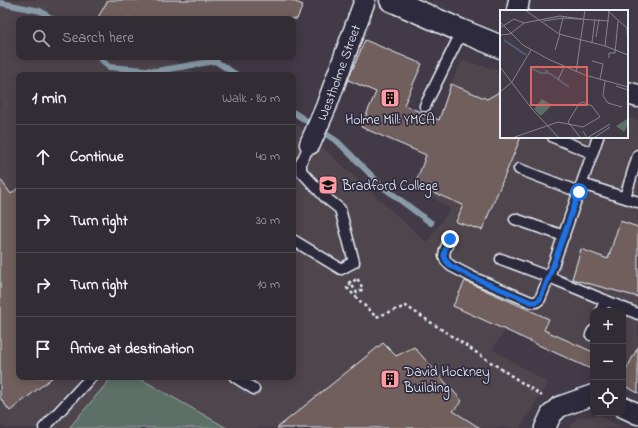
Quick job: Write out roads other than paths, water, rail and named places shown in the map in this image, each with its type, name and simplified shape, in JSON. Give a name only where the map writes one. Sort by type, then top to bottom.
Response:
[{"type":"main road","points":[[391,0],[500,47]]},
{"type":"main road","points":[[628,93],[638,96]]},
{"type":"street","name":"Westholme Street","points":[[310,144],[326,107],[365,0]]},
{"type":"street","points":[[516,10],[519,0]]},
{"type":"street","points":[[545,428],[551,415],[559,407],[590,396]]},
{"type":"street","points":[[626,408],[638,414]]},
{"type":"lane","points":[[425,106],[462,31]]},
{"type":"lane","points":[[555,138],[592,153]]},
{"type":"lane","points":[[450,239],[444,256],[446,261],[451,266],[472,277],[531,302],[536,302],[540,299],[549,277],[598,138]]},
{"type":"lane","points":[[296,242],[341,269],[354,262],[340,209],[326,198],[301,171],[301,163],[310,144]]},
{"type":"lane","points":[[625,197],[638,155]]},
{"type":"lane","points":[[519,169],[581,188],[625,197],[638,202]]},
{"type":"lane","points":[[515,219],[564,236]]},
{"type":"lane","points":[[501,259],[638,314]]},
{"type":"lane","points":[[602,308],[605,300]]},
{"type":"lane","points":[[44,428],[88,380]]},
{"type":"lane","points":[[240,380],[254,389]]},
{"type":"waterway","points":[[1,3],[40,11],[48,16]]},
{"type":"waterway","points":[[102,60],[109,67],[157,71],[215,61]]},
{"type":"waterway","points":[[214,60],[232,72]]},
{"type":"waterway","points":[[296,114],[338,142],[383,187],[431,223]]},
{"type":"place","name":"Holme Mill: YMCA","points":[[390,98]]},
{"type":"place","name":"Bradford College","points":[[328,185]]},
{"type":"place","name":"David Hockney Building","points":[[390,379]]}]
